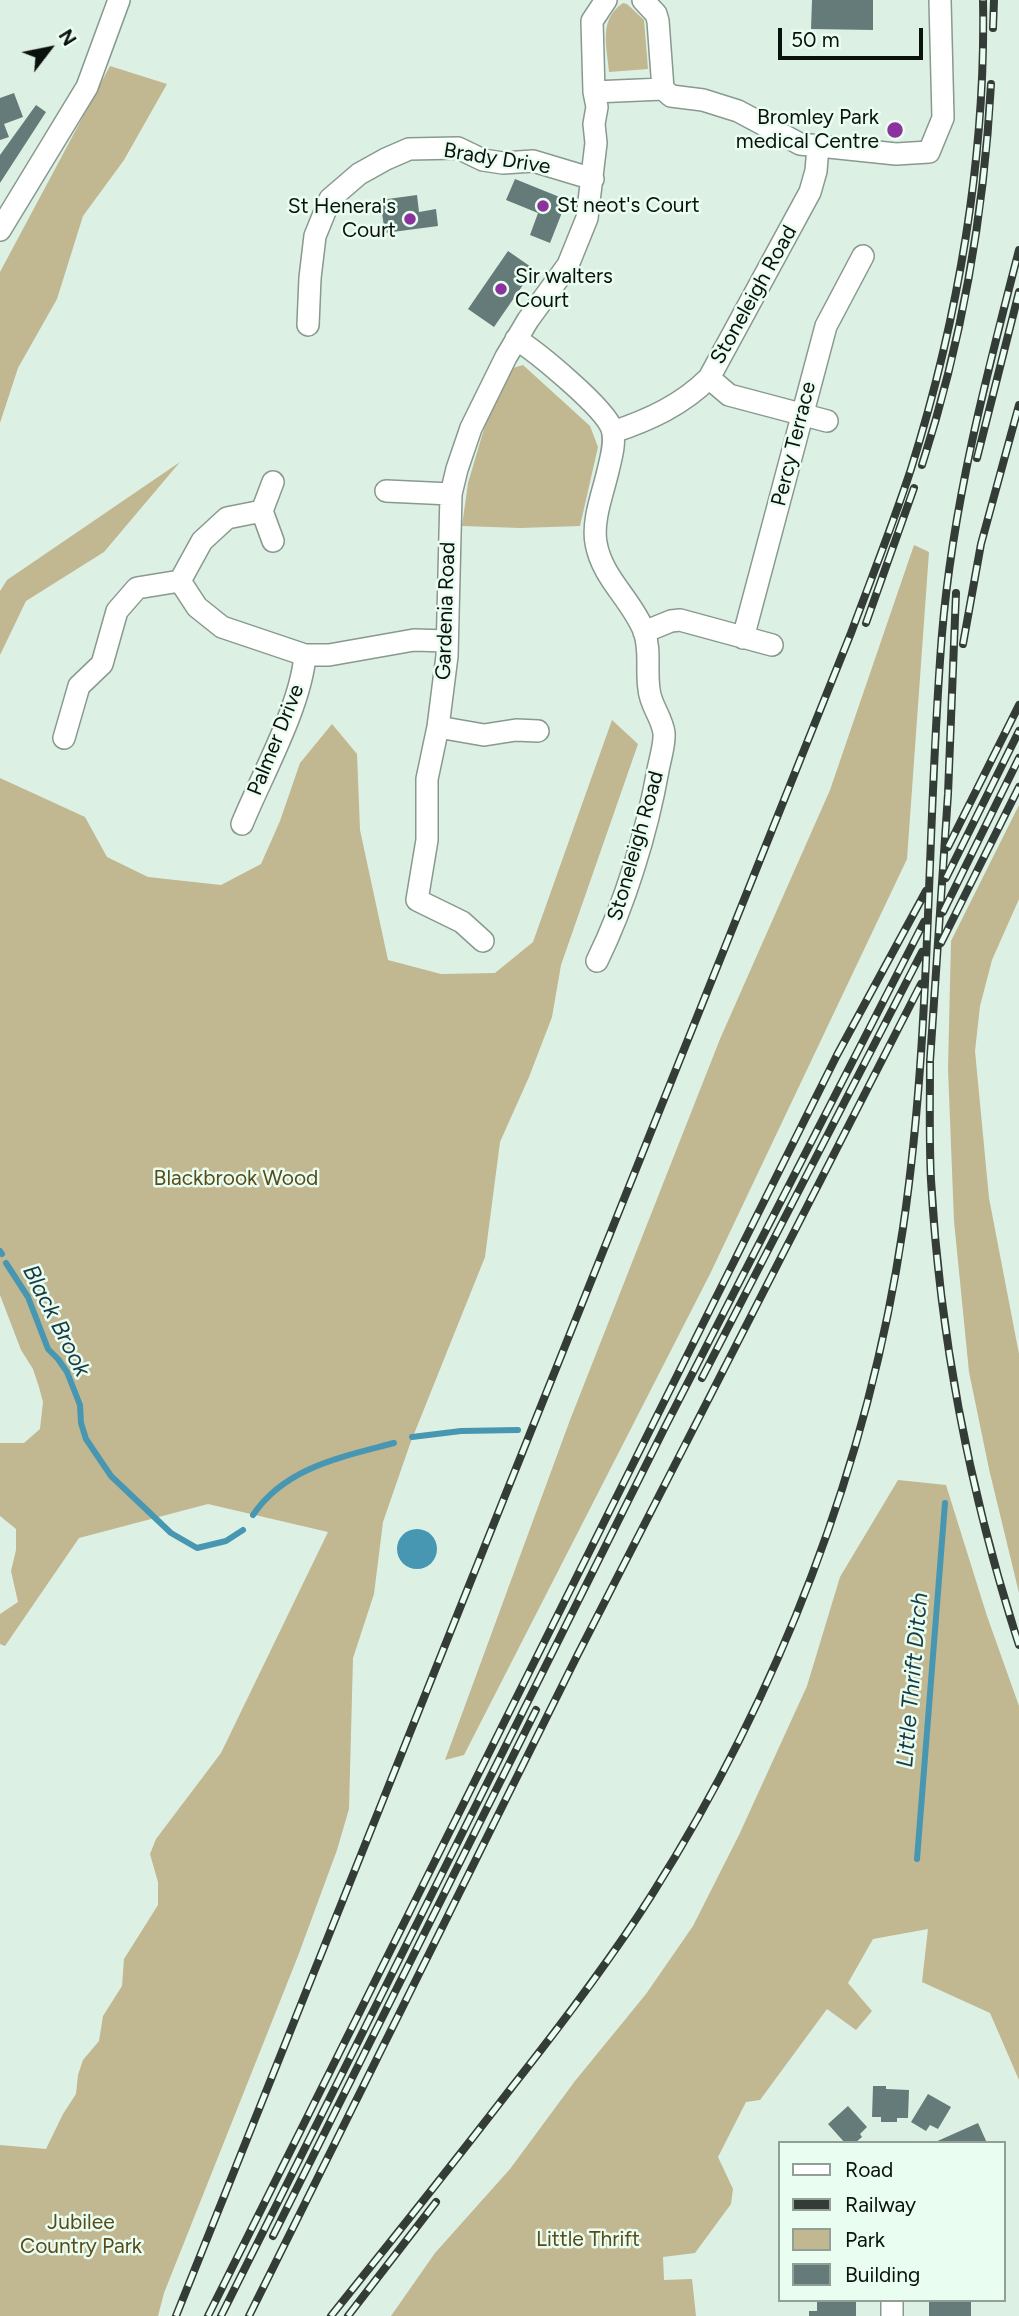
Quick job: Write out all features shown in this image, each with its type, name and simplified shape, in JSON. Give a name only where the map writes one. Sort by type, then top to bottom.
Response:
[{"type":"street","points":[[0,230],[87,87],[119,0]]},
{"type":"street","name":"Gardenia Road","points":[[483,941],[462,922],[417,900],[427,840],[427,779],[438,727],[447,641],[451,494],[471,428],[516,339],[568,265],[587,218],[596,159],[594,124],[597,107],[594,92],[592,21],[606,0]]},
{"type":"street","points":[[643,0],[656,14],[658,21],[663,89]]},
{"type":"street","points":[[594,92],[663,89],[671,96],[703,100],[738,111],[800,144],[896,154],[929,152],[943,118],[940,0]]},
{"type":"street","name":"Stoneleigh Road","points":[[597,961],[611,933],[651,809],[664,735],[660,717],[651,702],[648,649],[644,632],[636,615],[608,575],[597,546],[595,534],[611,457],[613,432],[666,410],[709,378],[810,192],[816,171],[818,147]]},
{"type":"street","name":"Brady Drive","points":[[307,325],[315,236],[330,199],[359,174],[409,149],[458,148],[483,160],[503,163],[533,161],[593,179]]},
{"type":"street","name":"Percy Terrace","points":[[743,638],[826,326],[863,256]]},
{"type":"street","points":[[516,339],[563,376],[605,417],[613,432]]},
{"type":"street","points":[[709,378],[729,395],[827,421]]},
{"type":"street","points":[[273,482],[262,511],[273,541]]},
{"type":"street","points":[[386,491],[451,494]]},
{"type":"street","points":[[180,581],[202,541],[227,518],[262,511]]},
{"type":"street","points":[[180,581],[197,607],[222,627],[305,655],[329,655],[414,640],[447,641]]},
{"type":"street","points":[[64,738],[79,686],[102,664],[117,611],[137,588],[180,581]]},
{"type":"street","points":[[644,632],[680,620],[772,645]]},
{"type":"street","name":"Palmer Drive","points":[[242,824],[288,719],[304,667],[305,655]]},
{"type":"street","points":[[438,727],[484,735],[516,730],[538,731]]},
{"type":"green space","points":[[623,3],[644,20],[648,69],[609,72],[607,25],[615,10]]},
{"type":"green space","points":[[110,66],[167,84],[124,160],[83,216],[57,299],[18,368],[0,423],[0,272]]},
{"type":"green space","points":[[523,365],[590,426],[598,447],[580,526],[462,526],[468,483],[486,422],[513,368]]},
{"type":"green space","points":[[180,462],[104,552],[26,601],[0,655],[0,591],[7,580]]},
{"type":"green space","points":[[914,545],[929,552],[907,859],[710,1274],[464,1755],[445,1760],[570,1420],[720,1039],[830,790]]},
{"type":"green space","points":[[612,720],[638,744],[561,965],[552,1017],[500,1142],[485,1257],[410,1444],[383,1522],[374,1594],[353,1658],[349,1809],[337,1850],[298,1956],[164,2293],[158,2316],[0,2316],[0,2145],[46,2149],[76,2094],[83,2060],[99,2041],[103,2016],[122,1986],[124,1959],[158,1905],[158,1882],[150,1854],[156,1839],[221,1753],[328,1532],[208,1504],[79,1538],[5,1646],[0,1644],[0,1614],[18,1602],[11,1571],[16,1550],[16,1529],[0,1516],[0,1443],[24,1443],[40,1429],[43,1402],[33,1369],[21,1350],[0,1295],[0,778],[85,817],[107,857],[148,877],[221,885],[261,864],[280,821],[300,763],[332,724],[357,754],[360,830],[388,960],[441,974],[495,973],[533,942]]},
{"type":"green space","points":[[1019,805],[1019,899],[992,960],[980,1006],[975,1051],[989,1198],[1019,1354],[1019,1593],[969,1372],[954,1221],[948,1069],[951,941]]},
{"type":"green space","name":"Little Thrift","points":[[898,1480],[946,1485],[987,1616],[1019,1706],[1019,2080],[990,2013],[922,1982],[928,1929],[873,1939],[848,1983],[872,2011],[856,2030],[827,2009],[760,2100],[746,2102],[718,2157],[733,2189],[731,2204],[695,2253],[663,2257],[664,2280],[692,2279],[696,2316],[391,2316],[435,2253],[510,2169],[575,2081],[646,1994],[693,1926],[739,1835],[807,1686],[840,1577]]},
{"type":"water","points":[[417,1529],[431,1535],[437,1549],[431,1563],[417,1569],[403,1563],[397,1549],[403,1535]]},
{"type":"building","points":[[812,0],[873,0],[873,30],[811,29]]},
{"type":"building","points":[[14,93],[23,117],[4,124],[9,137],[0,140],[0,98]]},
{"type":"building","points":[[36,105],[46,112],[0,183],[0,155]]},
{"type":"building","name":"St neot's Court","points":[[515,179],[567,200],[550,243],[530,235],[538,213],[506,200]]},
{"type":"building","name":"St Henera's Court","points":[[417,195],[419,212],[436,209],[438,226],[385,233],[380,200]]},
{"type":"building","name":"Sir walters Court","points":[[508,251],[534,269],[494,327],[468,309]]},
{"type":"building","points":[[873,2086],[909,2090],[908,2118],[897,2118],[897,2122],[881,2122],[881,2117],[872,2117]]},
{"type":"building","points":[[928,2094],[951,2107],[938,2129],[930,2125],[926,2131],[911,2122]]},
{"type":"building","points":[[848,2106],[867,2127],[857,2141],[843,2141],[828,2124]]},
{"type":"building","points":[[978,2123],[986,2141],[938,2141]]},
{"type":"building","points":[[817,2302],[856,2302],[856,2316],[809,2316],[809,2311],[817,2311]]},
{"type":"building","points":[[929,2302],[971,2302],[971,2316],[929,2316]]},
{"type":"waterway","name":"Black Brook","points":[[6,1263],[28,1297],[48,1349],[67,1372],[80,1405],[81,1423],[86,1439],[111,1476],[171,1533],[197,1548],[226,1541],[243,1530]]},
{"type":"waterway","name":"Black Brook","points":[[412,1437],[461,1431],[518,1430]]},
{"type":"waterway","name":"Black Brook","points":[[253,1515],[281,1485],[298,1475],[335,1459],[394,1443]]},
{"type":"waterway","name":"Little Thrift Ditch","points":[[917,1859],[945,1503]]},
{"type":"railway","points":[[176,2316],[851,633],[904,490],[942,355],[966,237],[980,118],[983,0]]},
{"type":"railway","points":[[993,28],[994,0]]},
{"type":"railway","points":[[922,465],[949,371],[969,277],[983,181],[991,84]]},
{"type":"railway","points":[[331,2316],[566,2017],[651,1896],[697,1819],[778,1658],[812,1575],[842,1490],[867,1404],[887,1316],[903,1228],[912,1154],[924,1006],[937,708],[947,585],[962,488],[1019,250]]},
{"type":"railway","points":[[977,458],[1019,292]]},
{"type":"railway","points":[[963,644],[981,544],[1019,405]]},
{"type":"railway","points":[[866,623],[914,488]]},
{"type":"railway","points":[[930,1061],[948,794],[956,593]]},
{"type":"railway","points":[[948,847],[1019,705]]},
{"type":"railway","points":[[946,878],[1019,731]]},
{"type":"railway","points":[[943,912],[1019,758]]},
{"type":"railway","points":[[941,943],[1019,787]]},
{"type":"railway","points":[[208,2316],[837,1055],[926,891]]},
{"type":"railway","points":[[221,2316],[664,1429],[924,922]]},
{"type":"railway","points":[[702,1378],[922,952]]},
{"type":"railway","points":[[249,2316],[577,1656],[921,984]]},
{"type":"railway","points":[[930,1063],[931,1180],[935,1239],[950,1357],[972,1473],[1019,1645]]},
{"type":"railway","points":[[273,2236],[536,1710]]},
{"type":"railway","points":[[348,2316],[436,2202]]},
{"type":"place","name":"Bromley Park medical Centre","points":[[895,130]]},
{"type":"place","name":"St neot's Court","points":[[543,206]]},
{"type":"place","name":"St Henera's Court","points":[[410,219]]},
{"type":"place","name":"Sir walters Court","points":[[501,289]]},
{"type":"park label","name":"Blackbrook Wood","points":[[236,1179]]},
{"type":"park label","name":"Jubilee Country Park","points":[[81,2235]]}]
